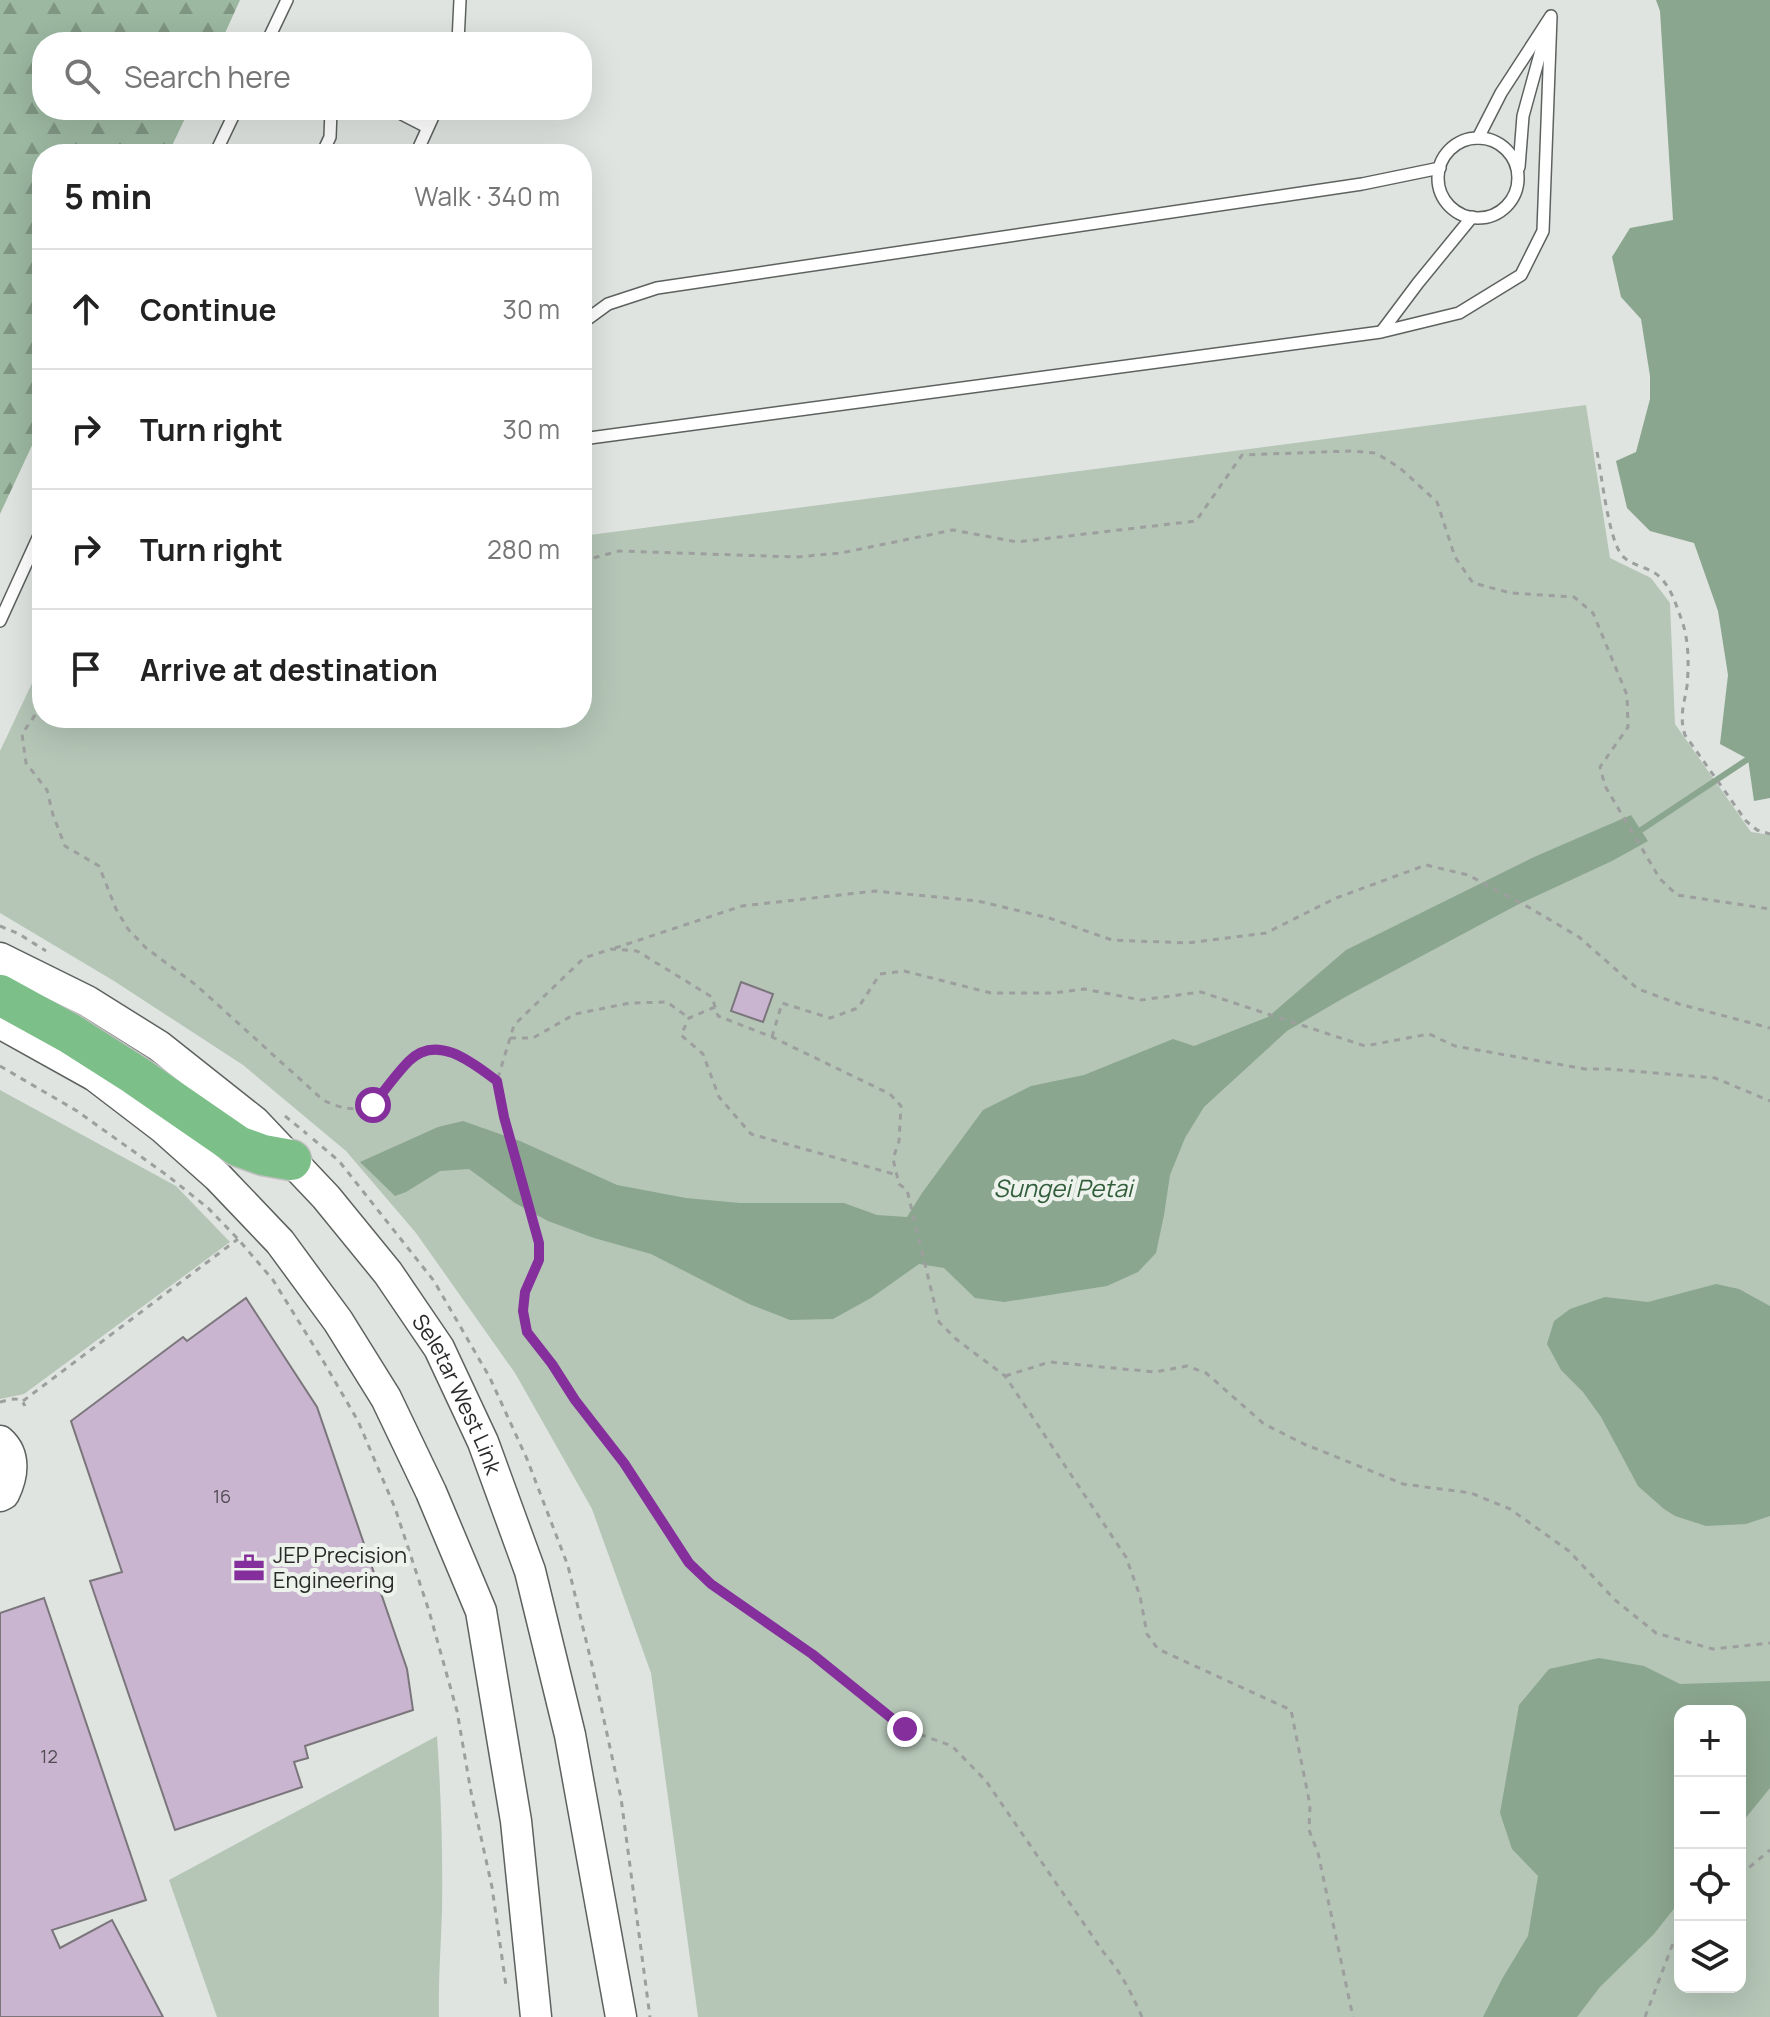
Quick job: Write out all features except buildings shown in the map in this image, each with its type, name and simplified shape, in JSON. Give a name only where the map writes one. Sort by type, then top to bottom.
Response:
[{"type":"highway","points":[[0,995],[69,1033],[238,1146],[291,1160]]},
{"type":"main road","name":"Seletar West Link","points":[[0,958],[87,1001],[159,1046],[255,1122],[326,1197],[388,1273],[439,1348],[483,1442],[530,1571],[567,1720],[621,2017]]},
{"type":"main road","points":[[0,1023],[95,1076],[163,1128],[218,1177],[280,1242],[338,1321],[386,1398],[431,1492],[481,1611],[516,1821],[536,2017]]},
{"type":"main road","points":[[0,1441],[11,1454],[12,1471],[4,1494],[0,1496]]},
{"type":"lane","points":[[272,32],[287,0]]},
{"type":"lane","points":[[458,32],[460,0]]},
{"type":"lane","points":[[592,438],[1381,332],[1459,313],[1521,275],[1543,231],[1551,16],[1549,0]]},
{"type":"lane","points":[[1478,138],[1501,93],[1551,16]]},
{"type":"lane","points":[[1518,180],[1517,167],[1502,145],[1491,139],[1478,138],[1454,146],[1445,156],[1439,181],[1442,194],[1459,213],[1485,217],[1508,204],[1518,180],[1523,116],[1551,16]]},
{"type":"lane","points":[[220,144],[231,120]]},
{"type":"lane","points":[[327,144],[331,120]]},
{"type":"lane","points":[[413,120],[427,127]]},
{"type":"lane","points":[[420,144],[431,120]]},
{"type":"lane","points":[[592,316],[608,304],[657,288],[1362,184],[1440,168]]},
{"type":"lane","points":[[1381,332],[1472,217]]},
{"type":"lane","points":[[0,621],[3,607],[32,549]]},
{"type":"path","points":[[1597,452],[1611,528],[1622,557],[1655,572],[1669,588],[1683,622],[1687,683],[1681,722],[1685,735],[1746,821],[1757,830],[1770,834]]},
{"type":"path","points":[[592,558],[619,551],[796,557],[841,553],[953,530],[1017,542],[1196,521],[1242,455],[1376,453],[1400,468],[1437,502],[1455,557],[1473,583],[1511,593],[1574,597],[1593,613],[1627,695],[1628,727],[1600,767],[1605,786],[1660,879],[1677,895],[1770,909]]},
{"type":"path","points":[[32,720],[22,734],[26,763],[47,790],[65,846],[99,866],[116,909],[128,929],[146,948],[196,985],[323,1100],[337,1108],[355,1111],[373,1105],[411,1059],[427,1050],[448,1051],[471,1061],[497,1081]]},
{"type":"path","points":[[1142,2017],[1115,1965],[986,1781],[952,1746],[905,1729],[812,1654],[711,1584],[689,1563],[624,1463],[527,1332],[523,1311],[525,1292],[539,1260],[539,1243],[497,1081],[514,1025],[584,958],[742,906],[875,891],[978,901],[1049,918],[1112,940],[1188,943],[1266,933],[1336,898],[1426,865],[1468,875],[1530,908],[1579,937],[1638,989],[1679,1004],[1770,1028]]},
{"type":"path","points":[[0,926],[45,950]]},
{"type":"path","points":[[611,949],[637,951],[712,997],[718,1016],[772,1037],[890,1094],[901,1106],[899,1141],[893,1159],[899,1184],[907,1190],[939,1322],[1005,1376],[1126,1557],[1140,1596],[1147,1634],[1158,1649],[1291,1710],[1310,1805],[1309,1830],[1318,1853],[1353,2017]]},
{"type":"path","points":[[772,1037],[782,1003],[830,1018],[858,1008],[880,974],[904,971],[991,993],[1053,993],[1084,989],[1141,1000],[1201,992],[1365,1046],[1429,1034],[1455,1046],[1585,1069],[1715,1078],[1770,1101]]},
{"type":"path","points":[[510,1038],[533,1038],[575,1014],[630,1003],[667,1002],[689,1018]]},
{"type":"path","points":[[715,1007],[689,1018],[681,1035],[703,1054],[719,1097],[751,1134],[897,1175]]},
{"type":"path","points":[[0,1066],[77,1111],[208,1208],[273,1280],[358,1421],[395,1508],[429,1611],[457,1711],[492,1887],[506,1988]]},
{"type":"path","points":[[284,1114],[339,1161],[434,1281],[490,1378],[527,1459],[568,1566],[592,1665],[621,1798],[650,2017]]},
{"type":"path","points":[[0,1402],[19,1399],[24,1403],[238,1239]]},
{"type":"path","points":[[1005,1376],[1050,1362],[1155,1372],[1187,1366],[1206,1373],[1264,1424],[1304,1444],[1403,1484],[1471,1493],[1510,1509],[1569,1551],[1615,1600],[1656,1633],[1713,1649],[1770,1643]]},
{"type":"path","points":[[1746,1870],[1770,1850]]},
{"type":"path","points":[[1645,2017],[1674,1941]]},
{"type":"shaded area","points":[[1586,405],[1610,558],[1651,578],[1670,603],[1675,724],[1751,832],[1770,835],[1770,2017],[698,2017],[651,1673],[592,1509],[515,1373],[416,1233],[346,1151],[243,1065],[114,981],[0,913],[0,751],[32,683],[32,728],[592,728],[592,535]]},
{"type":"shaded area","points":[[0,1090],[176,1186],[230,1242],[24,1394],[0,1399]]},
{"type":"shaded area","points":[[437,1736],[442,1867],[439,2017],[217,2017],[169,1880]]},
{"type":"green space","points":[[0,0],[240,0],[226,32],[32,32],[32,120],[184,120],[173,144],[32,144],[32,445],[0,514]]},
{"type":"water","points":[[1656,0],[1770,0],[1770,798],[1754,801],[1748,759],[1720,744],[1728,675],[1718,611],[1694,543],[1650,531],[1627,508],[1616,461],[1636,452],[1650,399],[1650,376],[1641,319],[1621,297],[1612,257],[1630,228],[1673,220],[1660,11]]},
{"type":"water","name":"Sungei Petai","points":[[1631,815],[1648,841],[1517,905],[1287,1031],[1204,1107],[1185,1138],[1170,1175],[1156,1253],[1138,1272],[1107,1286],[1004,1302],[975,1298],[944,1268],[919,1264],[871,1298],[833,1319],[790,1320],[749,1304],[651,1254],[548,1221],[515,1203],[469,1169],[440,1171],[395,1196],[360,1162],[438,1127],[463,1121],[520,1141],[617,1185],[686,1198],[740,1203],[844,1203],[877,1215],[907,1217],[983,1110],[1031,1086],[1084,1075],[1173,1039],[1194,1046],[1268,1017],[1346,950],[1534,857]]},
{"type":"water","points":[[1716,1284],[1739,1289],[1770,1306],[1770,1516],[1746,1524],[1706,1526],[1675,1516],[1638,1486],[1601,1417],[1583,1392],[1561,1370],[1547,1344],[1554,1321],[1570,1309],[1605,1297],[1648,1302]]},
{"type":"water","points":[[1599,1658],[1644,1666],[1680,1684],[1770,1681],[1770,1788],[1746,1818],[1746,1705],[1674,1705],[1674,1909],[1654,1934],[1600,1987],[1577,2017],[1483,2017],[1528,1936],[1538,1876],[1512,1849],[1500,1813],[1519,1705],[1549,1669]]},
{"type":"waterway","name":"Sungei Petai","points":[[1641,830],[1748,759]]},
{"type":"place","name":"JEP Precision Engineering","points":[[249,1568]]},
{"type":"route","points":[[373,1105],[411,1059],[427,1050],[448,1051],[471,1061],[497,1081],[539,1243],[539,1260],[525,1292],[523,1311],[527,1332],[624,1463],[689,1563],[711,1584],[812,1654],[905,1729]]}]
